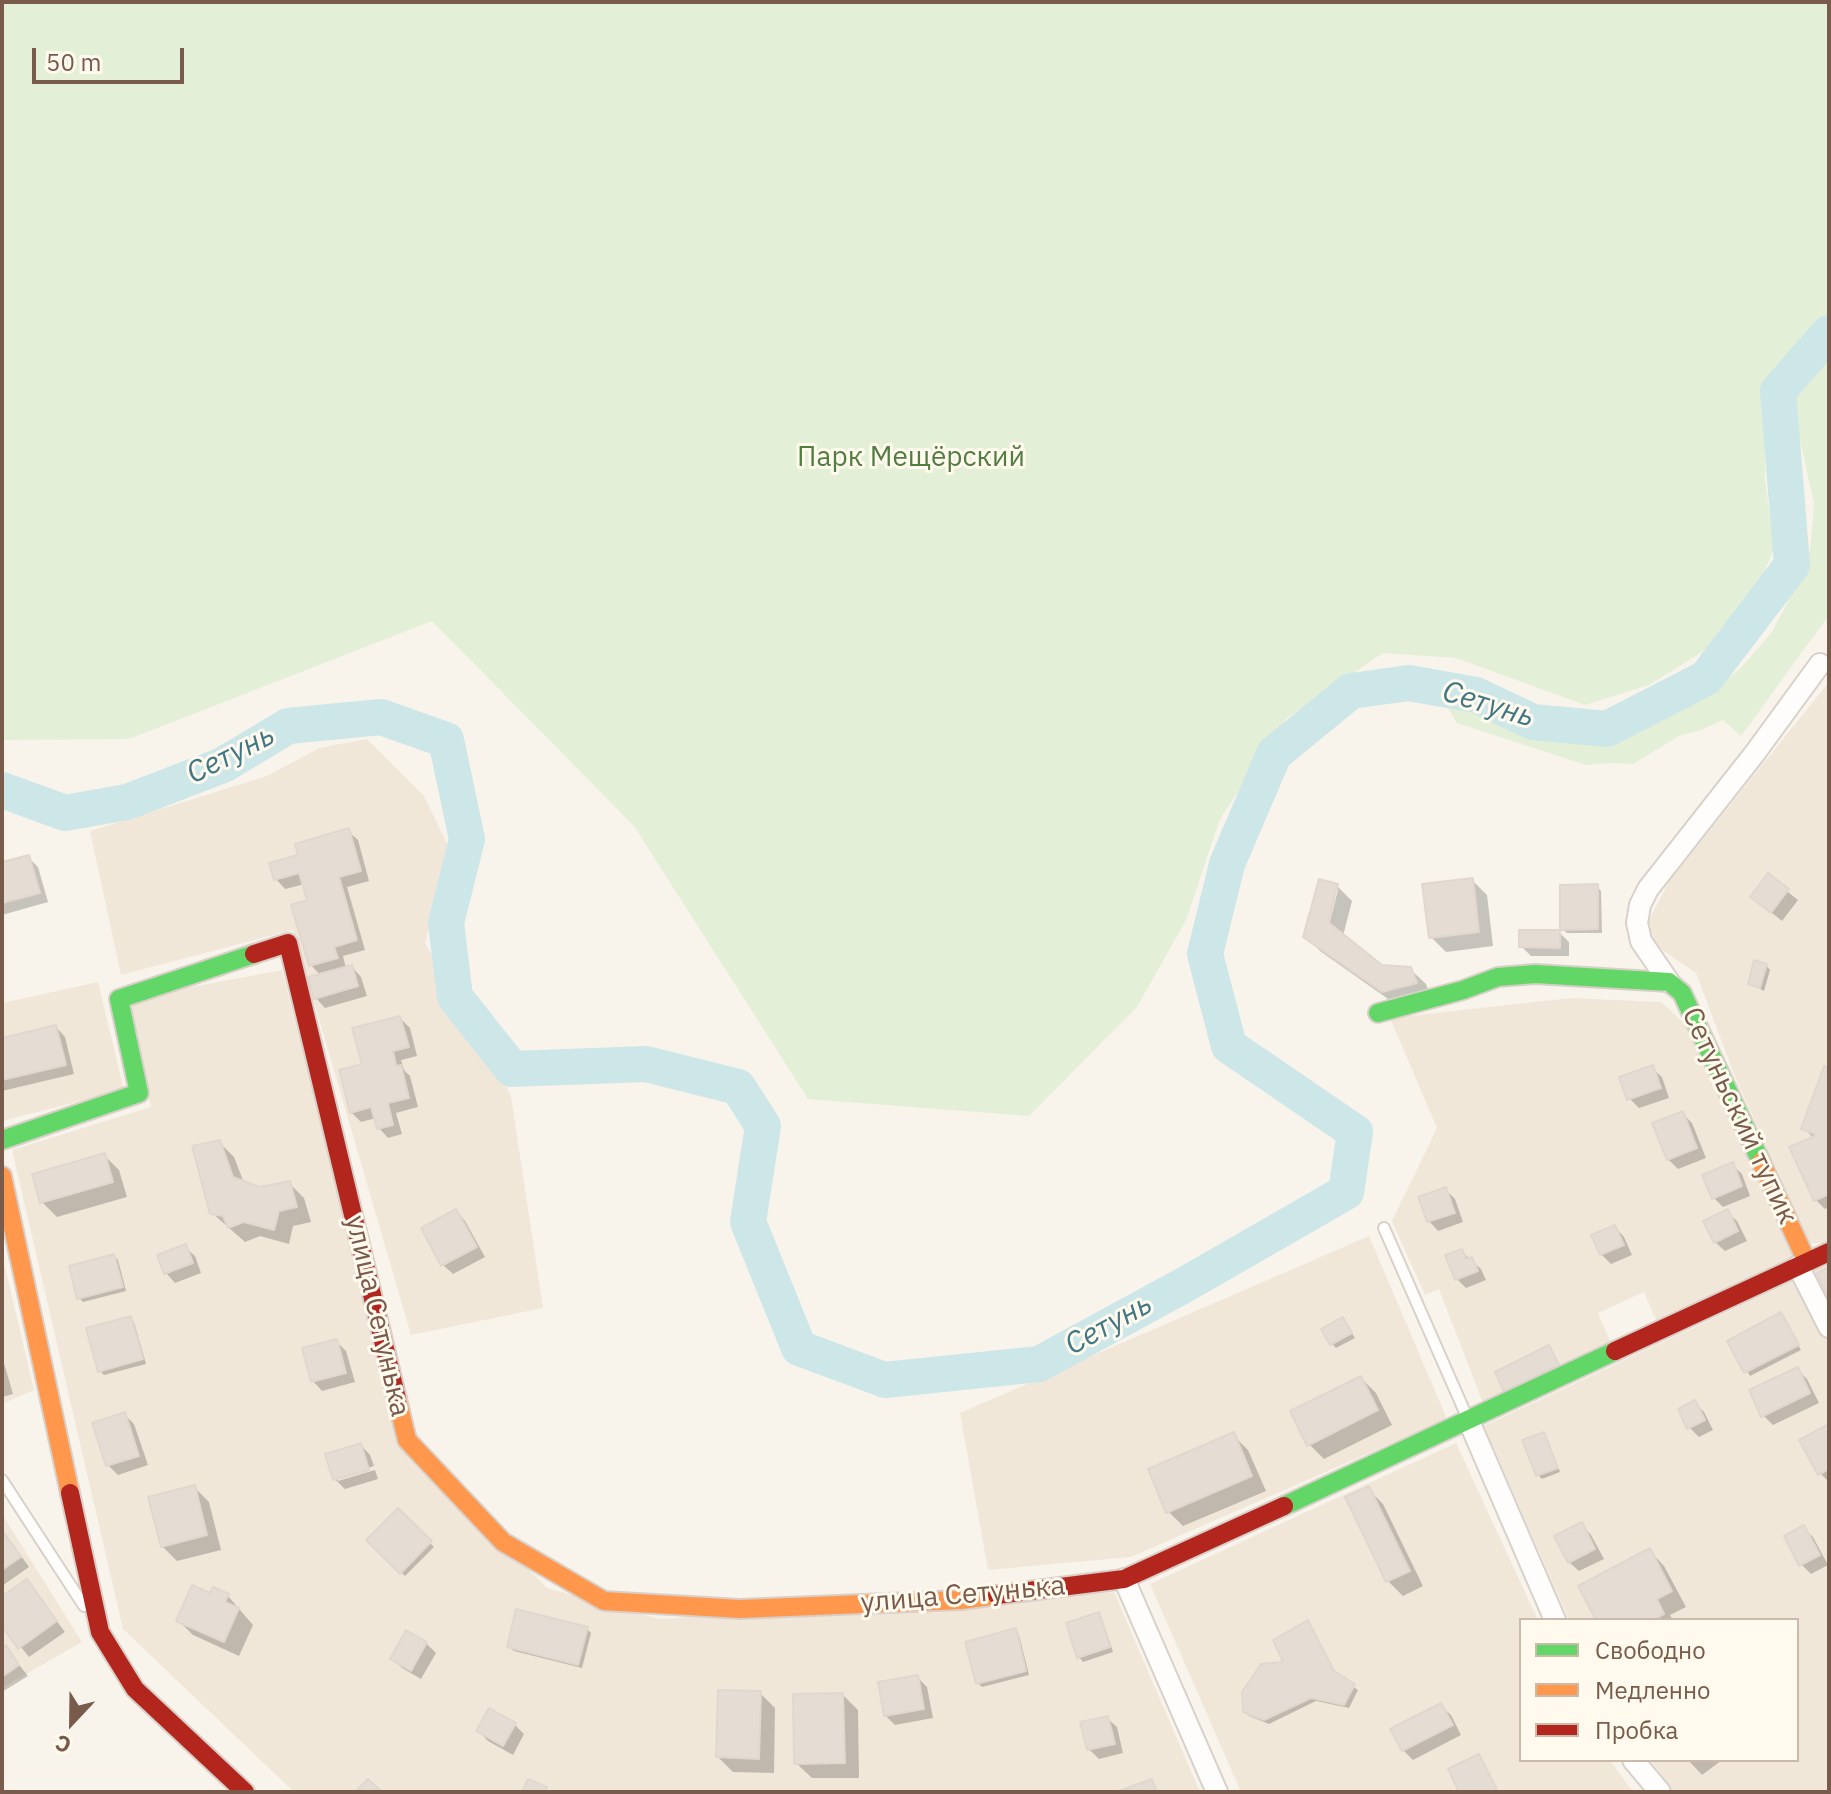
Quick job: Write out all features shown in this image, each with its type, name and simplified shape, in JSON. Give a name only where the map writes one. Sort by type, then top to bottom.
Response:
[{"type":"street","points":[[1669,982],[1641,941],[1637,923],[1640,905],[1648,889],[1755,753],[1820,664]]},
{"type":"street","name":"улица Сетунька","points":[[2,1140],[139,1093],[119,999],[288,943],[407,1440],[503,1542],[604,1601],[740,1609],[961,1600],[1124,1579]]},
{"type":"street","name":"Сетуньский тупик","points":[[1378,1013],[1498,977],[1535,974],[1669,982],[1682,993],[1699,1027],[1829,1327]]},
{"type":"street","points":[[2,1176],[100,1632],[135,1689],[245,1792]]},
{"type":"street","points":[[1217,1792],[1124,1579],[1408,1450],[1468,1419],[1829,1252]]},
{"type":"street","points":[[1468,1419],[1554,1618]]},
{"type":"street","points":[[1635,1762],[1660,1792]]},
{"type":"lane","points":[[1384,1228],[1468,1419]]},
{"type":"lane","points":[[2,1480],[100,1632]]},
{"type":"shaded area","points":[[1829,682],[1829,1243],[1810,1243],[1735,1077],[1696,973],[1658,947],[1646,926],[1669,881]]},
{"type":"shaded area","points":[[367,739],[424,796],[450,850],[425,943],[511,1096],[543,1308],[411,1335],[293,930],[121,975],[90,831],[267,776],[319,748]]},
{"type":"shaded area","points":[[282,970],[403,1442],[547,1588],[660,1619],[1114,1592],[1200,1792],[294,1792],[123,1629],[12,1150],[151,1107],[127,999]]},
{"type":"shaded area","points":[[98,982],[124,1090],[2,1121],[2,1003]]},
{"type":"shaded area","points":[[1571,998],[1661,1002],[1695,1033],[1793,1257],[1656,1320],[1644,1292],[1598,1313],[1611,1343],[1483,1403],[1439,1289],[1425,1295],[1392,1221],[1437,1128],[1390,1018]]},
{"type":"shaded area","points":[[1369,1236],[1447,1419],[1131,1557],[988,1570],[960,1413]]},
{"type":"shaded area","points":[[2,1254],[34,1390],[2,1404]]},
{"type":"shaded area","points":[[1829,1264],[1829,1792],[1674,1792],[1652,1762],[1799,1762],[1799,1618],[1568,1618],[1484,1426]]},
{"type":"shaded area","points":[[1456,1443],[1537,1618],[1519,1618],[1519,1762],[1611,1762],[1633,1792],[1241,1792],[1150,1584]]},
{"type":"shaded area","points":[[2,1514],[82,1642],[2,1688]]},
{"type":"green space","name":"Парк Мещёрский","points":[[2,2],[1829,2],[1829,316],[1793,349],[1765,422],[1765,479],[1774,549],[1750,604],[1710,647],[1649,685],[1585,705],[1456,658],[1383,653],[1286,719],[1220,819],[1186,920],[1137,1007],[1029,1116],[808,1099],[634,826],[432,621],[129,739],[2,740]]},
{"type":"green space","points":[[1829,343],[1829,615],[1741,736],[1723,720],[1679,736],[1633,764],[1586,765],[1457,723],[1445,703],[1473,706],[1563,733],[1603,736],[1703,697],[1740,669],[1772,632],[1810,551],[1814,504],[1800,440],[1795,396],[1802,374]]},
{"type":"building","points":[[349,828],[361,871],[339,877],[357,940],[334,947],[338,958],[309,966],[291,905],[307,900],[299,873],[274,880],[269,863],[298,855],[295,844]]},
{"type":"building","points":[[29,855],[40,893],[2,903],[2,862]]},
{"type":"building","points":[[1768,873],[1789,889],[1771,913],[1750,897]]},
{"type":"building","points":[[1473,878],[1479,932],[1429,938],[1422,884]]},
{"type":"building","points":[[1319,879],[1338,884],[1328,922],[1382,965],[1411,967],[1417,983],[1382,992],[1303,937]]},
{"type":"building","points":[[1598,884],[1598,929],[1560,930],[1560,885]]},
{"type":"building","points":[[1519,930],[1560,930],[1560,948],[1519,947]]},
{"type":"building","points":[[1754,960],[1767,964],[1760,988],[1748,984]]},
{"type":"building","points":[[352,965],[358,986],[314,999],[308,977]]},
{"type":"building","points":[[400,1016],[409,1047],[393,1051],[396,1066],[401,1065],[409,1098],[388,1103],[393,1125],[377,1129],[371,1107],[350,1113],[339,1070],[362,1064],[352,1028]]},
{"type":"building","points":[[56,1025],[66,1065],[2,1080],[2,1038]]},
{"type":"building","points":[[1653,1065],[1661,1088],[1627,1100],[1619,1077]]},
{"type":"building","points":[[1824,1066],[1829,1068],[1829,1194],[1814,1201],[1789,1147],[1817,1135],[1801,1129]]},
{"type":"building","points":[[1683,1111],[1697,1148],[1667,1160],[1652,1123]]},
{"type":"building","points":[[220,1140],[233,1177],[260,1187],[290,1181],[297,1207],[279,1211],[274,1230],[244,1222],[228,1228],[223,1216],[210,1214],[192,1146]]},
{"type":"building","points":[[105,1153],[113,1182],[40,1203],[32,1174]]},
{"type":"building","points":[[1733,1162],[1742,1186],[1712,1199],[1702,1175]]},
{"type":"building","points":[[1446,1187],[1455,1213],[1427,1222],[1418,1197]]},
{"type":"building","points":[[456,1209],[477,1247],[441,1266],[421,1228]]},
{"type":"building","points":[[1728,1209],[1738,1231],[1714,1243],[1703,1221]]},
{"type":"building","points":[[1615,1225],[1624,1245],[1600,1255],[1591,1235]]},
{"type":"building","points":[[186,1244],[193,1263],[164,1274],[157,1255]]},
{"type":"building","points":[[1462,1249],[1466,1259],[1472,1257],[1478,1271],[1455,1280],[1445,1255]]},
{"type":"building","points":[[114,1254],[123,1287],[77,1299],[69,1266]]},
{"type":"building","points":[[1829,1267],[1829,1299],[1817,1273]]},
{"type":"building","points":[[1781,1312],[1799,1345],[1744,1373],[1727,1341]]},
{"type":"building","points":[[131,1316],[143,1359],[98,1372],[86,1328]]},
{"type":"building","points":[[1343,1317],[1352,1333],[1330,1345],[1321,1329]]},
{"type":"building","points":[[337,1339],[346,1373],[311,1382],[302,1348]]},
{"type":"building","points":[[1549,1345],[1559,1365],[1504,1392],[1495,1372]]},
{"type":"building","points":[[1798,1367],[1810,1393],[1761,1417],[1749,1390]]},
{"type":"building","points":[[1361,1376],[1378,1410],[1307,1446],[1290,1411]]},
{"type":"building","points":[[1695,1400],[1705,1420],[1687,1429],[1678,1409]]},
{"type":"building","points":[[125,1412],[139,1456],[106,1466],[92,1423]]},
{"type":"building","points":[[1829,1424],[1829,1469],[1818,1475],[1799,1440]]},
{"type":"building","points":[[1234,1432],[1252,1476],[1166,1513],[1148,1469]]},
{"type":"building","points":[[1544,1432],[1558,1468],[1536,1476],[1522,1440]]},
{"type":"building","points":[[361,1443],[369,1470],[333,1480],[325,1454]]},
{"type":"building","points":[[195,1485],[207,1535],[161,1547],[148,1497]]},
{"type":"building","points":[[1369,1486],[1410,1571],[1386,1582],[1345,1497]]},
{"type":"building","points":[[398,1508],[432,1541],[400,1574],[366,1540]]},
{"type":"building","points":[[1582,1522],[1595,1549],[1568,1563],[1554,1536]]},
{"type":"building","points":[[1804,1525],[1820,1555],[1799,1566],[1784,1536]]},
{"type":"building","points":[[2,1530],[21,1557],[2,1570]]},
{"type":"building","points":[[1650,1548],[1672,1591],[1657,1599],[1664,1614],[1656,1618],[1595,1618],[1578,1586]]},
{"type":"building","points":[[27,1579],[57,1621],[18,1649],[2,1626],[2,1596]]},
{"type":"building","points":[[192,1585],[210,1593],[213,1587],[229,1594],[225,1602],[239,1608],[224,1642],[176,1621]]},
{"type":"building","points":[[516,1609],[588,1627],[578,1665],[507,1647]]},
{"type":"building","points":[[1099,1612],[1110,1647],[1077,1658],[1066,1623]]},
{"type":"building","points":[[1308,1620],[1334,1671],[1355,1684],[1344,1705],[1311,1698],[1264,1720],[1243,1712],[1242,1692],[1261,1664],[1283,1662],[1273,1640]]},
{"type":"building","points":[[1016,1628],[1026,1671],[976,1684],[965,1642]]},
{"type":"building","points":[[406,1630],[427,1642],[411,1671],[390,1659]]},
{"type":"building","points":[[6,1645],[19,1665],[2,1677],[2,1648]]},
{"type":"building","points":[[918,1675],[924,1709],[884,1716],[878,1682]]},
{"type":"building","points":[[718,1690],[761,1691],[759,1759],[716,1757]]},
{"type":"building","points":[[843,1693],[845,1763],[794,1764],[793,1694]]},
{"type":"building","points":[[1441,1703],[1453,1725],[1402,1751],[1390,1729]]},
{"type":"building","points":[[489,1708],[516,1723],[503,1746],[476,1731]]},
{"type":"building","points":[[1108,1716],[1115,1744],[1087,1750],[1080,1722]]},
{"type":"building","points":[[1479,1754],[1498,1792],[1459,1792],[1448,1769]]},
{"type":"building","points":[[368,1779],[380,1790],[355,1792]]},
{"type":"building","points":[[528,1779],[547,1787],[545,1792],[522,1792]]},
{"type":"building","points":[[1152,1779],[1157,1792],[1116,1792]]},
{"type":"waterway","name":"Сетунь","points":[[2,790],[65,813],[127,802],[223,765],[288,726],[381,717],[446,740],[467,839],[446,923],[455,997],[512,1069],[646,1064],[738,1087],[763,1126],[748,1222],[799,1348],[885,1380],[1039,1364],[1346,1192],[1355,1132],[1229,1046],[1205,954],[1227,864],[1274,754],[1351,691],[1409,683],[1476,695],[1533,722],[1607,729],[1706,678],[1792,565],[1778,391],[1829,333]]},
{"type":"traffic: fast","points":[[2,1140],[139,1093],[119,999],[254,954]]},
{"type":"traffic: fast","points":[[1378,1013],[1498,977],[1535,974],[1669,982],[1682,993],[1761,1162]]},
{"type":"traffic: fast","points":[[1284,1506],[1615,1351]]},
{"type":"traffic: slow","points":[[1761,1162],[1807,1262]]},
{"type":"traffic: slow","points":[[2,1176],[70,1493]]},
{"type":"traffic: slow","points":[[397,1399],[407,1440],[503,1542],[604,1601],[740,1609],[961,1600],[997,1595]]},
{"type":"traffic: jam","points":[[254,954],[288,943],[397,1399]]},
{"type":"traffic: jam","points":[[1615,1351],[1829,1252]]},
{"type":"traffic: jam","points":[[70,1493],[100,1632],[135,1689],[245,1792]]},
{"type":"traffic: jam","points":[[997,1595],[1124,1579],[1284,1506]]}]
